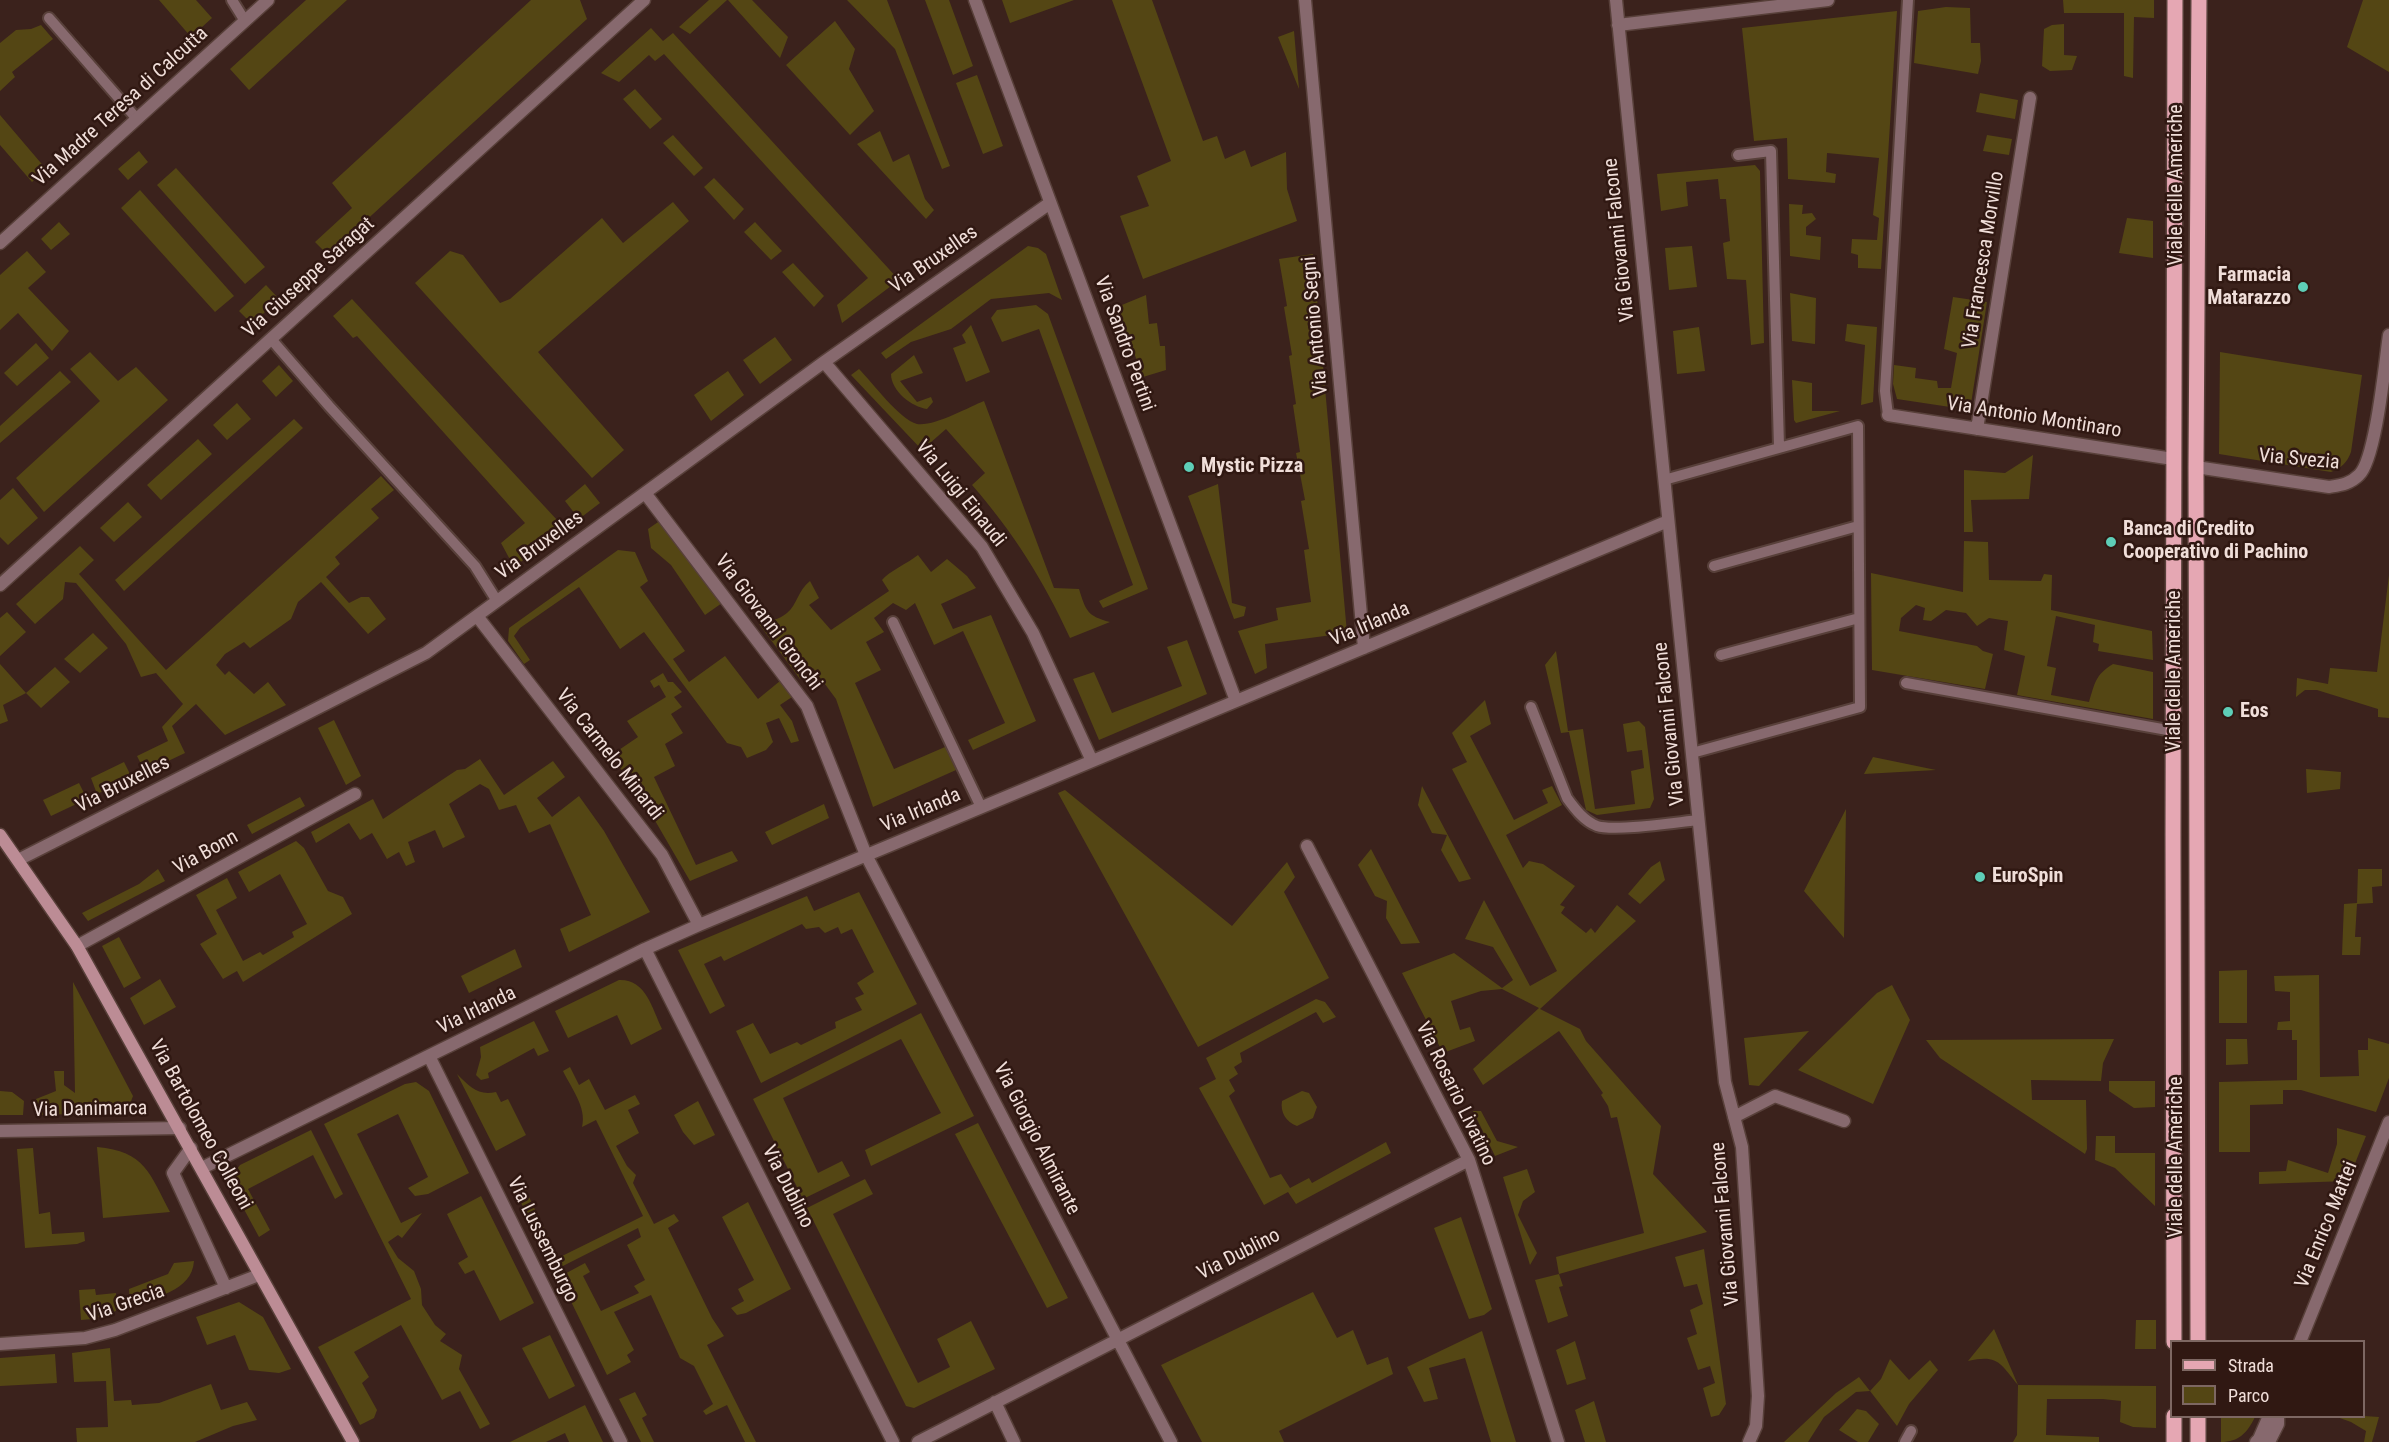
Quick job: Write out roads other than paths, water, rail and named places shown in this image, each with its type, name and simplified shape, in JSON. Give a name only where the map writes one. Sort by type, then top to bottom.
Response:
[{"type":"main road","name":"Viale delle Americhe","points":[[2174,1340],[2175,0]]},
{"type":"main road","name":"Viale delle Americhe","points":[[2198,1340],[2196,467],[2199,0]]},
{"type":"main road","name":"Via Bartolomeo Colleoni","points":[[0,835],[77,946],[180,1128],[258,1275],[353,1442]]},
{"type":"main road","points":[[2174,1418],[2174,1442]]},
{"type":"main road","points":[[2198,1418],[2198,1442]]},
{"type":"street","name":"Via Madre Teresa di Calcutta","points":[[0,243],[268,0]]},
{"type":"street","name":"Via Giuseppe Saragat","points":[[0,585],[644,0]]},
{"type":"street","name":"Via Sandro Pertini","points":[[975,0],[1236,701]]},
{"type":"street","name":"Via Antonio Segni","points":[[1305,0],[1364,648]]},
{"type":"street","name":"Via Giovanni Falcone","points":[[1616,0],[1725,1082],[1742,1147],[1758,1396],[1756,1426],[1749,1442]]},
{"type":"street","points":[[1618,25],[1828,0]]},
{"type":"street","name":"Via Francesca Morvillo","points":[[1977,429],[2030,98]]},
{"type":"street","name":"Via Bruxelles","points":[[18,861],[426,653],[824,362],[1050,203]]},
{"type":"street","name":"Via Svezia","points":[[2196,467],[2329,487],[2347,484],[2361,474],[2370,454],[2389,334]]},
{"type":"street","name":"Via Luigi Einaudi","points":[[824,362],[982,547],[1032,633],[1092,761]]},
{"type":"street","name":"Via Antonio Montinaro","points":[[1888,415],[2173,459]]},
{"type":"street","name":"Via Giovanni Gronchi","points":[[645,493],[807,706],[866,855]]},
{"type":"street","name":"Via Irlanda","points":[[202,1168],[645,949],[699,925],[1668,520]]},
{"type":"street","name":"Via Carmelo Minardi","points":[[477,616],[662,855],[699,925]]},
{"type":"street","name":"Via Bonn","points":[[77,946],[355,794]]},
{"type":"street","name":"Via Rosario Livatino","points":[[1307,846],[1469,1160],[1558,1442]]},
{"type":"street","name":"Via Giorgio Almirante","points":[[866,855],[1171,1442]]},
{"type":"street","name":"Via Dublino","points":[[645,949],[893,1442]]},
{"type":"street","name":"Via Lussemburgo","points":[[429,1056],[621,1442]]},
{"type":"street","points":[[1734,1117],[1775,1096],[1844,1121]]},
{"type":"street","name":"Via Enrico Mattei","points":[[2300,1340],[2389,1122]]},
{"type":"street","name":"Via Danimarca","points":[[0,1131],[180,1128]]},
{"type":"street","points":[[191,1148],[173,1173],[226,1288]]},
{"type":"street","name":"Via Dublino","points":[[918,1442],[1469,1160]]},
{"type":"street","name":"Via Grecia","points":[[0,1344],[85,1338],[115,1330],[258,1275]]},
{"type":"street","points":[[995,1402],[1014,1442]]},
{"type":"street","points":[[2256,1442],[2268,1418]]},
{"type":"street","points":[[2269,1442],[2278,1424],[2278,1418]]},
{"type":"lane","points":[[232,0],[245,21]]},
{"type":"lane","points":[[1888,415],[1885,391],[1908,0]]},
{"type":"lane","points":[[49,18],[137,118]]},
{"type":"lane","points":[[1738,154],[1771,152],[1779,447]]},
{"type":"lane","points":[[271,339],[475,566],[497,601]]},
{"type":"lane","points":[[1664,480],[1858,426],[1860,706],[1692,753]]},
{"type":"lane","points":[[1713,566],[1858,526]]},
{"type":"lane","points":[[1720,655],[1859,618]]},
{"type":"lane","points":[[893,622],[981,807]]},
{"type":"lane","points":[[1906,683],[2173,731]]},
{"type":"lane","points":[[1532,707],[1567,798],[1576,811],[1588,821],[1599,827],[1615,828],[1699,820]]},
{"type":"lane","points":[[1905,1442],[1911,1431]]},
{"type":"place","name":"Farmacia Matarazzo","points":[[2303,287]]},
{"type":"place","name":"Mystic Pizza","points":[[1189,467]]},
{"type":"place","name":"Banca di Credito Cooperativo di Pachino","points":[[2111,542]]},
{"type":"place","name":"Eos","points":[[2228,712]]},
{"type":"place","name":"EuroSpin","points":[[1980,877]]}]
